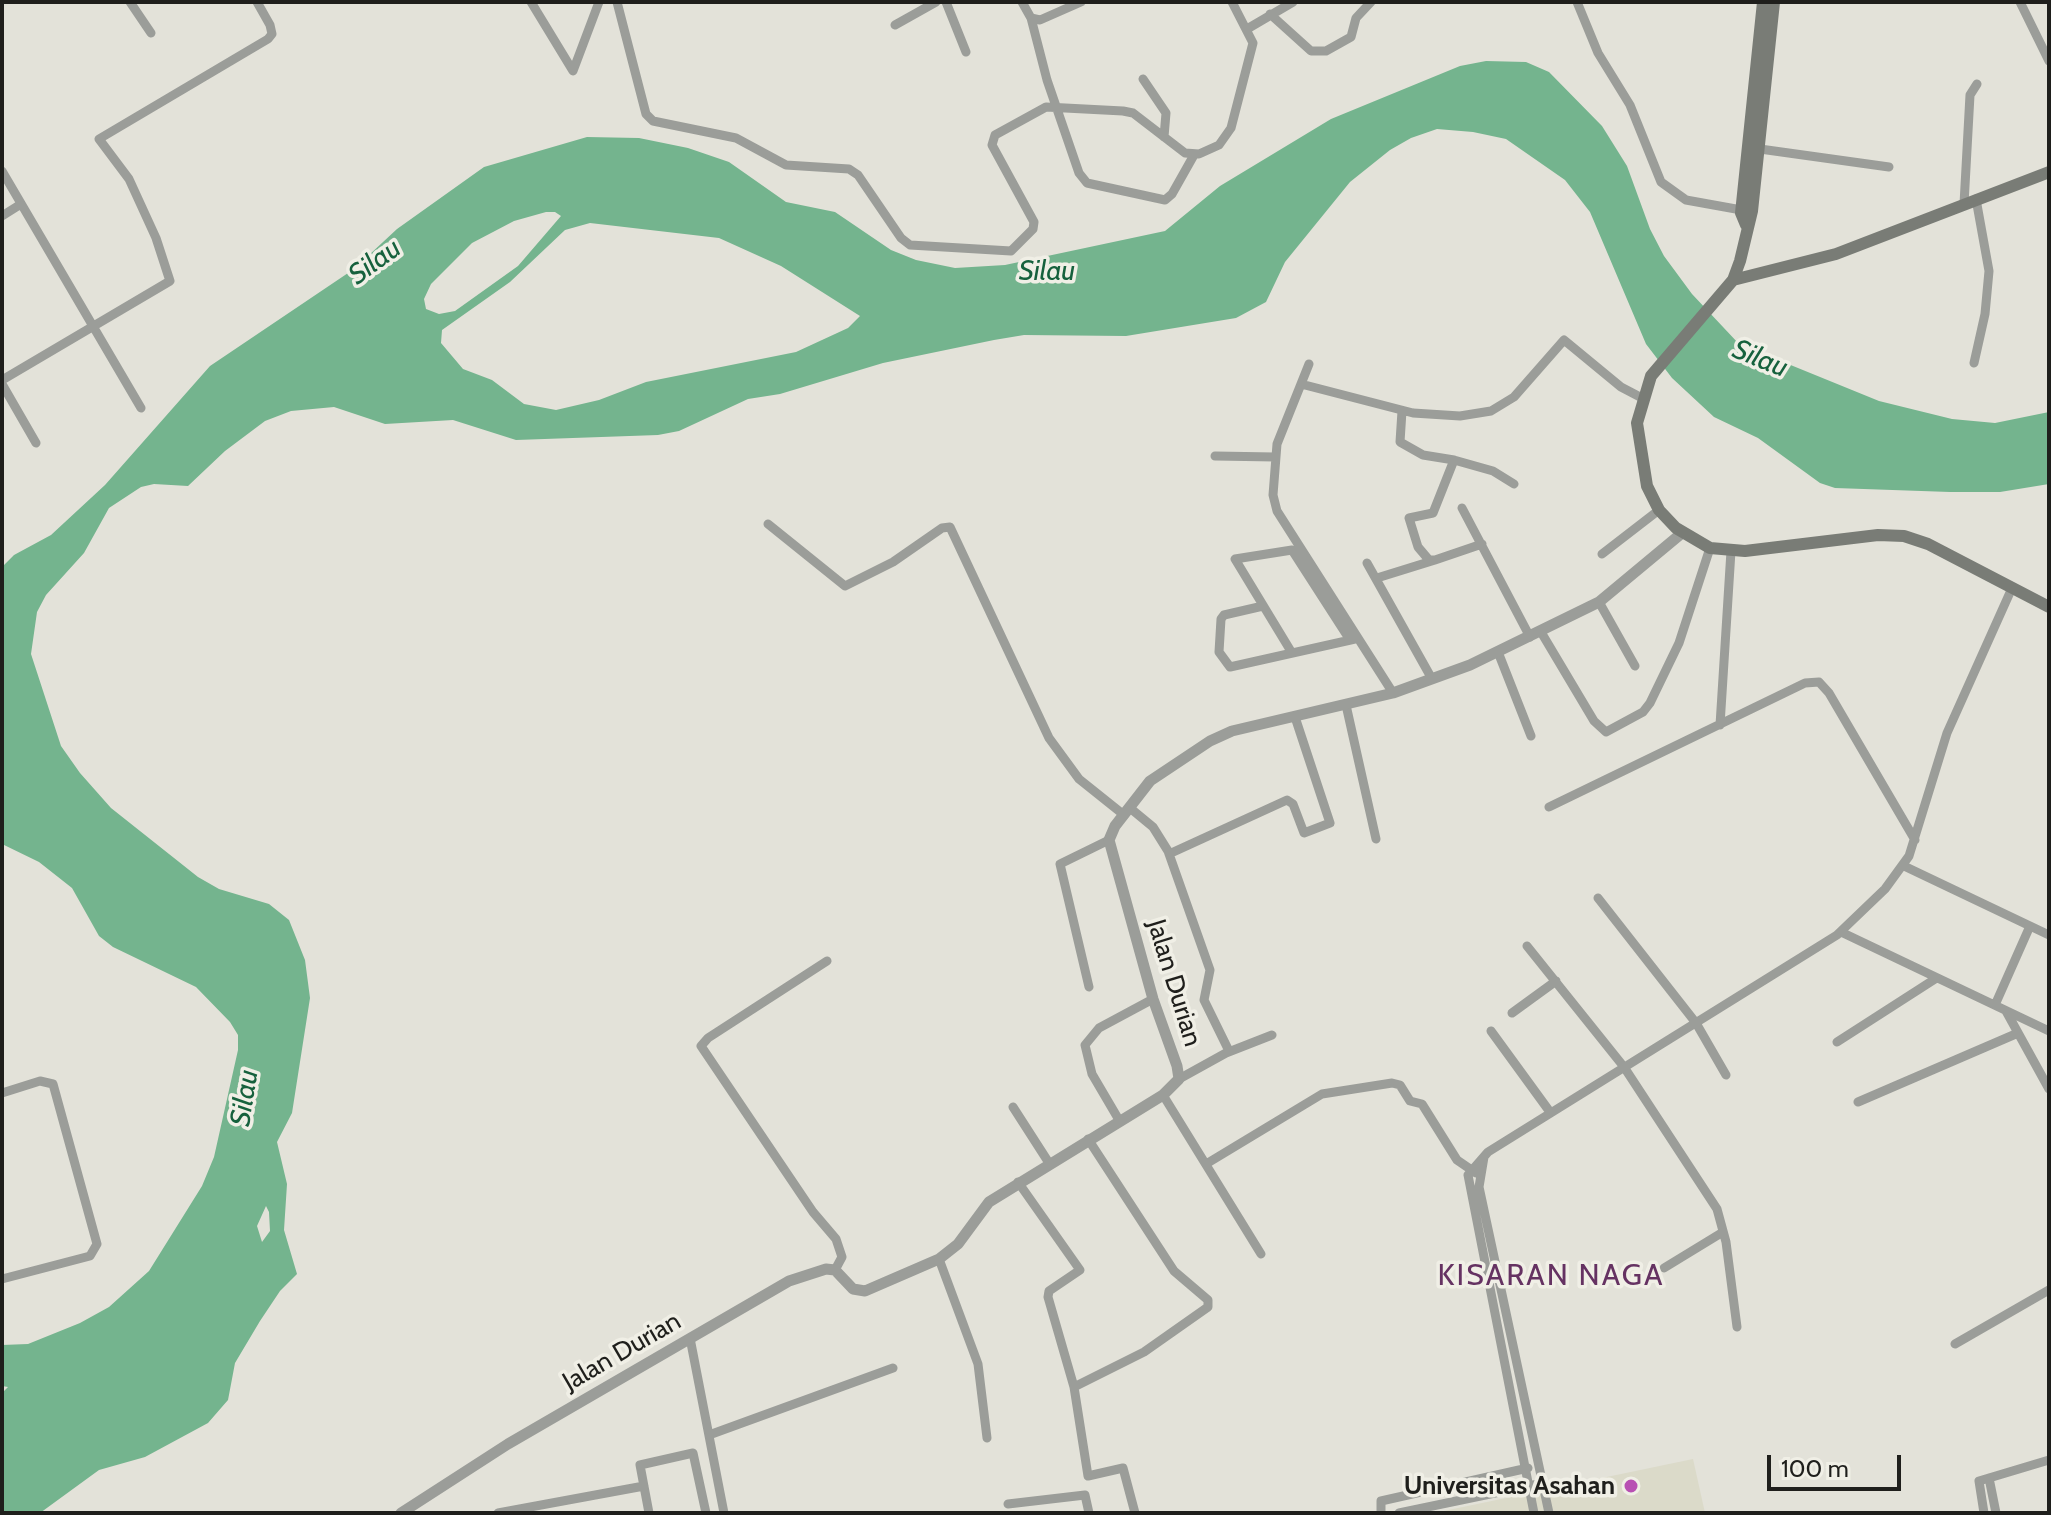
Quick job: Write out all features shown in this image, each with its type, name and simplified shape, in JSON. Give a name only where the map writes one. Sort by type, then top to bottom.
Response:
[{"type":"main road","points":[[1756,144],[1763,2]]},
{"type":"main road","points":[[1774,2],[1746,225],[1733,280],[1651,376],[1642,398],[1637,423],[1641,467],[1659,510],[1682,533],[1710,548],[1731,551],[1878,535],[1904,536],[1928,544],[2049,607]]},
{"type":"main road","points":[[1733,280],[1836,254],[2049,172]]},
{"type":"street","points":[[130,2],[151,33]]},
{"type":"street","points":[[36,443],[2,382],[163,288],[170,276],[129,179],[99,139],[268,39],[272,34],[270,25],[257,2]]},
{"type":"street","points":[[531,2],[573,71],[599,2]]},
{"type":"street","points":[[617,2],[649,119],[736,138],[786,165],[849,169],[858,175],[901,238],[910,245],[1016,249],[1033,229],[1034,222],[992,145],[993,137],[1039,110],[1057,108],[1129,112],[1185,153],[1194,155],[1219,145],[1229,133],[1253,43],[1232,2]]},
{"type":"street","points":[[895,25],[936,2]]},
{"type":"street","points":[[946,2],[966,52]]},
{"type":"street","points":[[1022,2],[1031,18],[1079,173],[1087,183],[1165,200],[1194,155]]},
{"type":"street","points":[[1247,29],[1293,2]]},
{"type":"street","points":[[1270,14],[1311,51],[1326,51],[1351,37],[1356,18],[1371,2]]},
{"type":"street","points":[[2020,2],[2049,61]]},
{"type":"street","points":[[1031,18],[1049,19],[1078,3]]},
{"type":"street","points":[[1580,5],[1598,53],[1630,105],[1661,182],[1686,200],[1747,211]]},
{"type":"street","points":[[1143,79],[1166,113],[1164,137]]},
{"type":"street","points":[[1974,363],[1985,314],[1989,271],[1970,201],[1970,95],[1977,84]]},
{"type":"street","points":[[1756,144],[1889,167]]},
{"type":"street","points":[[2,171],[141,408]]},
{"type":"street","points":[[2,216],[21,204]]},
{"type":"street","points":[[1301,384],[1402,411],[1460,416],[1491,411],[1514,397],[1564,340],[1621,387],[1642,398]]},
{"type":"street","points":[[1309,364],[1275,457],[1272,477],[1277,511],[1354,639]]},
{"type":"street","points":[[1402,411],[1400,442],[1423,455],[1493,471],[1514,484]]},
{"type":"street","points":[[1215,456],[1275,457]]},
{"type":"street","points":[[1435,560],[1429,560],[1418,547],[1409,518],[1433,513],[1454,460]]},
{"type":"street","points":[[1462,508],[1536,634],[1594,721],[1606,732],[1643,712],[1650,703],[1679,643],[1710,548]]},
{"type":"street","points":[[1602,554],[1659,510]]},
{"type":"street","points":[[768,524],[845,586],[893,562],[942,528],[950,527],[1049,738],[1079,779],[1153,827],[1169,854],[1210,970],[1204,1000],[1229,1051]]},
{"type":"street","points":[[1089,987],[1060,864],[1109,840],[1150,781],[1210,741],[1232,731],[1393,693],[1498,652],[1599,602],[1682,533]]},
{"type":"street","points":[[1377,578],[1482,544]]},
{"type":"street","points":[[1292,653],[1234,559],[1292,550],[1393,693]]},
{"type":"street","points":[[1720,725],[1731,551]]},
{"type":"street","points":[[1367,563],[1432,679]]},
{"type":"street","points":[[1534,1513],[1468,1186],[1475,1172],[1485,1154],[1841,932],[1904,866],[1915,840],[1947,733],[2012,588]]},
{"type":"street","points":[[1599,602],[1635,666]]},
{"type":"street","points":[[1263,606],[1224,615],[1221,619],[1219,652],[1230,667],[1354,639]]},
{"type":"street","points":[[1498,652],[1531,736]]},
{"type":"street","points":[[1549,807],[1805,683],[1819,682],[1915,840]]},
{"type":"street","points":[[1346,705],[1376,839]]},
{"type":"street","points":[[1169,854],[1287,800],[1293,804],[1304,833],[1330,823],[1295,717]]},
{"type":"street","name":"Jalan Durian","points":[[401,1513],[508,1444],[789,1281],[826,1269],[835,1270],[853,1289],[865,1291],[939,1259],[958,1244],[982,1208],[1018,1182],[1163,1095],[1179,1079],[1153,999],[1109,840]]},
{"type":"street","points":[[1904,866],[2049,935]]},
{"type":"street","points":[[1598,898],[1696,1023],[1726,1075]]},
{"type":"street","points":[[1995,1005],[2030,926]]},
{"type":"street","points":[[1841,932],[2049,1031]]},
{"type":"street","points":[[1527,946],[1624,1067],[1717,1209],[1737,1327]]},
{"type":"street","points":[[827,961],[701,1046],[804,1199],[836,1239],[842,1257],[835,1270]]},
{"type":"street","points":[[1837,1042],[1935,979]]},
{"type":"street","points":[[1512,1013],[1556,981]]},
{"type":"street","points":[[1119,1120],[1092,1074],[1085,1045],[1099,1028],[1153,999]]},
{"type":"street","points":[[2006,1011],[2049,1089]]},
{"type":"street","points":[[1491,1031],[1550,1112]]},
{"type":"street","points":[[1858,1102],[2018,1033]]},
{"type":"street","points":[[1179,1079],[1229,1051],[1272,1035]]},
{"type":"street","points":[[2,1093],[40,1081],[53,1084],[97,1244],[90,1256],[2,1279]]},
{"type":"street","points":[[1206,1164],[1322,1094],[1392,1083],[1400,1085],[1410,1101],[1422,1104],[1457,1160],[1475,1172],[1549,1513]]},
{"type":"street","points":[[1163,1095],[1261,1254]]},
{"type":"street","points":[[1013,1107],[1049,1163]]},
{"type":"street","points":[[1074,1387],[1144,1352],[1208,1307],[1208,1300],[1174,1271],[1088,1139]]},
{"type":"street","points":[[1018,1182],[1080,1270],[1048,1294],[1074,1387],[1088,1476]]},
{"type":"street","points":[[1664,1268],[1723,1232]]},
{"type":"street","points":[[939,1259],[978,1364],[987,1438]]},
{"type":"street","points":[[1955,1344],[2049,1290]]},
{"type":"street","points":[[690,1338],[724,1513]]},
{"type":"street","points":[[709,1435],[893,1368]]},
{"type":"street","points":[[649,1513],[640,1464],[694,1453],[706,1513]]},
{"type":"street","points":[[1984,1513],[1978,1482],[2049,1462]]},
{"type":"street","points":[[1381,1513],[1381,1501],[1539,1466]]},
{"type":"street","points":[[1089,1513],[1082,1478],[1123,1468],[1135,1513]]},
{"type":"street","points":[[1989,1478],[1996,1513]]},
{"type":"street","points":[[1399,1513],[1543,1483]]},
{"type":"street","points":[[498,1513],[644,1486]]},
{"type":"street","points":[[1008,1504],[1085,1495]]},
{"type":"shaded area","name":"Universitas Asahan","points":[[1693,1459],[1705,1513],[1434,1513]]},
{"type":"water","name":"Silau","points":[[1486,61],[1526,62],[1549,72],[1602,126],[1627,166],[1650,229],[1664,256],[1692,294],[1739,344],[1879,401],[1952,419],[1995,423],[2049,412],[2049,484],[2000,492],[1950,492],[1835,488],[1820,483],[1758,438],[1714,417],[1672,378],[1646,344],[1590,212],[1565,180],[1506,139],[1437,129],[1390,150],[1350,182],[1285,262],[1266,302],[1236,318],[1126,336],[1024,335],[994,340],[883,363],[780,394],[748,399],[679,431],[658,435],[516,440],[453,420],[385,424],[334,407],[291,411],[265,421],[225,451],[188,486],[154,484],[141,487],[109,508],[84,553],[46,595],[37,612],[31,654],[61,746],[111,808],[198,877],[219,889],[269,904],[289,920],[305,960],[310,998],[292,1113],[277,1142],[287,1184],[284,1230],[297,1274],[280,1291],[260,1321],[235,1363],[228,1400],[208,1423],[145,1457],[99,1470],[40,1513],[2,1513],[2,1393],[8,1387],[2,1386],[2,1345],[28,1344],[80,1323],[109,1307],[149,1271],[202,1186],[214,1157],[238,1050],[238,1035],[230,1022],[196,987],[113,947],[99,936],[72,888],[39,862],[2,844],[2,567],[14,555],[51,535],[105,485],[210,366],[354,269],[397,229],[484,167],[587,137],[639,138],[688,148],[729,162],[786,202],[835,212],[891,250],[916,260],[955,268],[1005,265],[1165,231],[1220,186],[1331,119],[1460,66]],"holes":[[[546,212],[561,216],[518,266],[455,311],[439,314],[426,309],[424,299],[431,284],[472,243],[514,221]],[[590,223],[719,238],[781,266],[860,316],[848,328],[796,352],[646,382],[599,400],[556,410],[524,404],[492,380],[463,369],[441,343],[442,330],[510,282],[565,230]],[[266,1206],[270,1231],[262,1242],[257,1226]]]},
{"type":"place","name":"Universitas Asahan","points":[[1631,1486]]},
{"type":"district","name":"KISARAN NAGA","points":[[1551,1276]]}]
